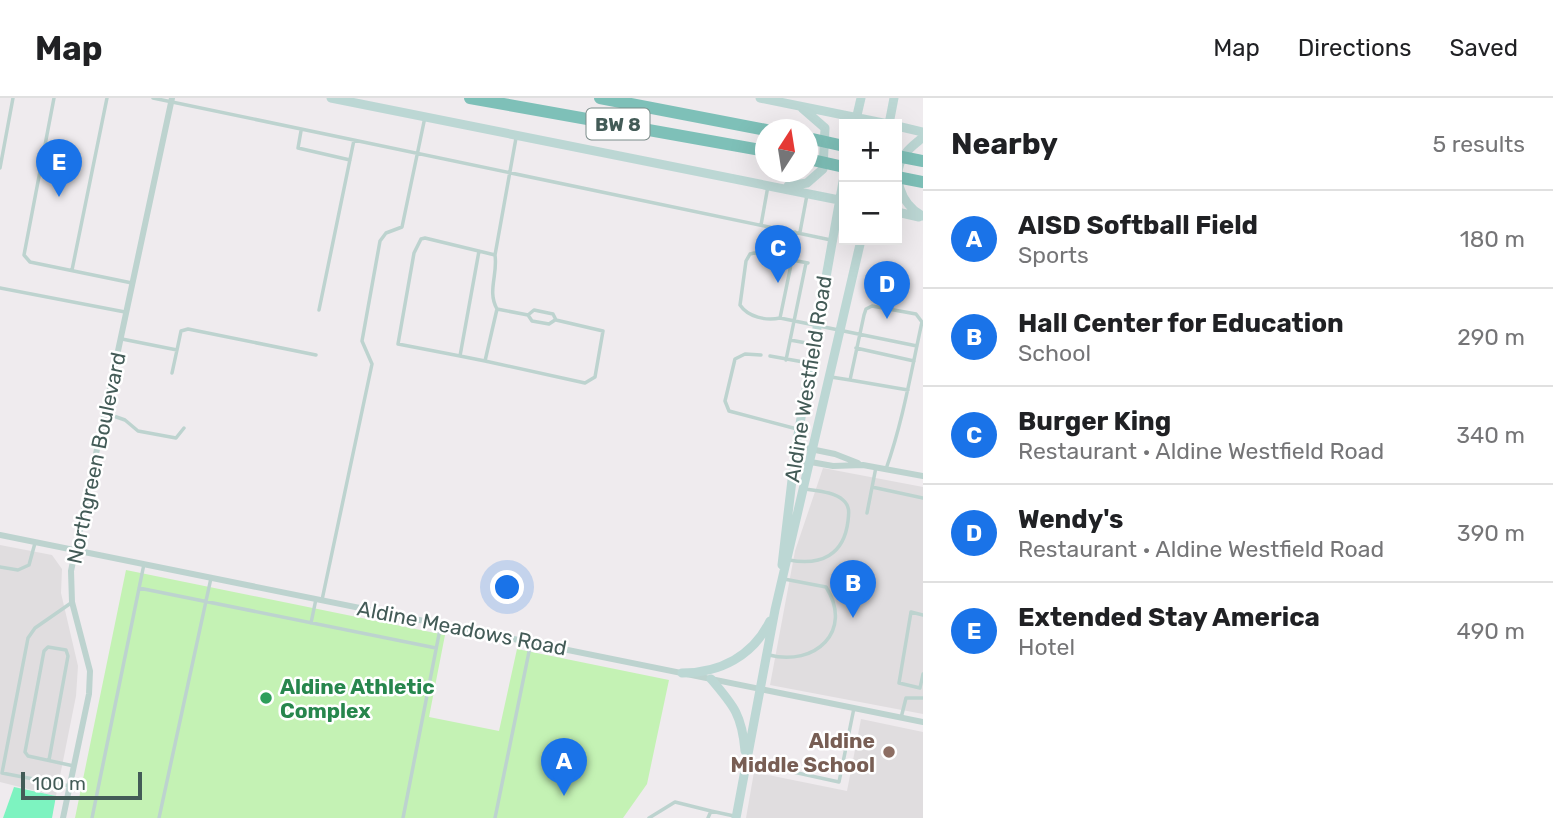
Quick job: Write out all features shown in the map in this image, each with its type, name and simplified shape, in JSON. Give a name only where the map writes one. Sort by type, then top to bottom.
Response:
[{"type":"highway","name":"BW 8","points":[[470,98],[755,149]]},
{"type":"highway","name":"BW 8","points":[[600,98],[755,128]]},
{"type":"highway","points":[[818,140],[839,145]]},
{"type":"highway","points":[[902,157],[923,161]]},
{"type":"highway","points":[[818,161],[839,166]]},
{"type":"highway","points":[[902,178],[923,182]]},
{"type":"main road","points":[[331,98],[839,199]]},
{"type":"main road","points":[[760,98],[849,119]]},
{"type":"main road","points":[[856,119],[861,98]]},
{"type":"main road","points":[[890,119],[894,98]]},
{"type":"main road","points":[[780,187],[807,183],[823,169],[825,128],[800,106]]},
{"type":"main road","points":[[902,128],[923,135],[905,153],[899,169],[899,189],[905,202],[923,217]]},
{"type":"main road","name":"Aldine Westfield Road","points":[[782,581],[782,541],[796,446],[831,240],[839,211]]},
{"type":"main road","points":[[902,213],[923,217]]},
{"type":"main road","name":"Aldine Westfield Road","points":[[736,817],[775,610],[860,245]]},
{"type":"main road","points":[[682,673],[705,672],[741,657],[761,639],[775,610]]},
{"type":"main road","points":[[711,680],[736,708],[743,723],[746,762]]},
{"type":"street","name":"Northgreen Boulevard","points":[[63,818],[89,694],[90,671],[72,602],[71,571],[172,100]]},
{"type":"street","points":[[796,446],[835,454],[863,465]]},
{"type":"street","points":[[794,459],[833,466],[863,465],[886,468],[923,476]]},
{"type":"street","name":"Aldine Meadows Road","points":[[0,535],[923,722]]},
{"type":"lane","points":[[0,168],[13,98]]},
{"type":"lane","points":[[54,98],[24,255],[30,262],[134,283]]},
{"type":"lane","points":[[72,270],[107,98]]},
{"type":"lane","points":[[153,98],[831,240]]},
{"type":"lane","points":[[311,623],[319,599],[372,363],[362,341],[380,241],[386,233],[402,227],[425,117]]},
{"type":"lane","points":[[301,131],[298,148],[350,160]]},
{"type":"lane","points":[[485,361],[496,309],[490,297],[495,255],[517,135]]},
{"type":"lane","points":[[319,310],[354,140]]},
{"type":"lane","points":[[761,225],[768,185]]},
{"type":"lane","points":[[780,318],[807,193]]},
{"type":"lane","points":[[495,255],[421,239],[412,266],[398,344],[585,383],[596,377],[603,331],[555,320],[549,324],[532,321],[528,315],[496,309]]},
{"type":"lane","points":[[460,356],[479,251]]},
{"type":"lane","points":[[786,359],[796,320],[807,263],[750,254],[746,261],[740,300],[740,305],[748,314],[796,320],[917,346]]},
{"type":"lane","points":[[0,288],[128,313]]},
{"type":"lane","points":[[849,380],[866,309],[872,306],[916,314],[922,322],[908,390],[886,468]]},
{"type":"lane","points":[[528,315],[534,310],[553,314],[555,320]]},
{"type":"lane","points":[[172,373],[181,331],[188,329],[316,355]]},
{"type":"lane","points":[[122,339],[177,350]]},
{"type":"lane","points":[[790,340],[814,345]]},
{"type":"lane","points":[[856,348],[914,362]]},
{"type":"lane","points":[[761,355],[745,354],[735,359],[725,401],[729,411],[799,430]]},
{"type":"lane","points":[[770,356],[811,363]]},
{"type":"lane","points":[[829,376],[908,390]]},
{"type":"lane","points":[[105,413],[125,420],[138,431],[176,438],[184,428]]},
{"type":"lane","points":[[867,513],[876,467]]},
{"type":"lane","points":[[872,488],[923,498]]},
{"type":"lane","points":[[787,560],[806,563],[820,561],[844,544],[849,512],[845,502],[837,496],[802,489]]},
{"type":"lane","points":[[0,567],[18,570],[29,565],[35,542]]},
{"type":"lane","points":[[92,818],[144,564]]},
{"type":"lane","points":[[159,818],[211,578]]},
{"type":"lane","points":[[767,655],[788,659],[810,654],[828,640],[831,633],[835,606],[826,587],[782,581]]},
{"type":"lane","points":[[139,587],[436,648]]},
{"type":"lane","points":[[69,786],[1,772],[28,638],[35,628],[72,602]]},
{"type":"lane","points":[[923,615],[911,612],[899,683],[920,688],[923,674]]},
{"type":"lane","points":[[402,818],[441,624]]},
{"type":"lane","points":[[495,818],[531,642]]},
{"type":"lane","points":[[48,760],[68,656],[66,650],[48,647],[44,651],[25,752],[48,760],[74,766]]},
{"type":"lane","points":[[901,718],[910,685]]},
{"type":"lane","points":[[906,698],[923,698]]},
{"type":"lane","points":[[746,762],[839,782],[854,708]]},
{"type":"lane","points":[[649,818],[675,802],[736,817]]},
{"type":"lane","points":[[708,818],[711,811]]},
{"type":"shaded area","points":[[823,468],[923,487],[923,714],[770,685],[795,551]]},
{"type":"shaded area","points":[[0,545],[52,555],[62,569],[61,593],[78,666],[76,696],[56,796],[0,782]]},
{"type":"shaded area","name":"Aldine Athletic Complex","points":[[126,570],[445,635],[429,717],[499,731],[517,649],[669,680],[647,784],[623,818],[75,818]]},
{"type":"shaded area","name":"Aldine Middle School","points":[[861,719],[923,732],[923,818],[746,818],[754,772],[847,791]]},
{"type":"shaded area","points":[[14,787],[56,796],[52,818],[3,818]]},
{"type":"place","name":"Extended Stay America","points":[[59,197]]},
{"type":"place","name":"Burger King","points":[[778,283]]},
{"type":"place","name":"Wendy's","points":[[887,319]]},
{"type":"place","name":"Hall Center for Education","points":[[853,618]]},
{"type":"place","name":"Aldine Athletic Complex","points":[[266,698]]},
{"type":"place","name":"Aldine Middle School","points":[[889,752]]},
{"type":"place","name":"AISD Softball Field","points":[[564,796]]}]
